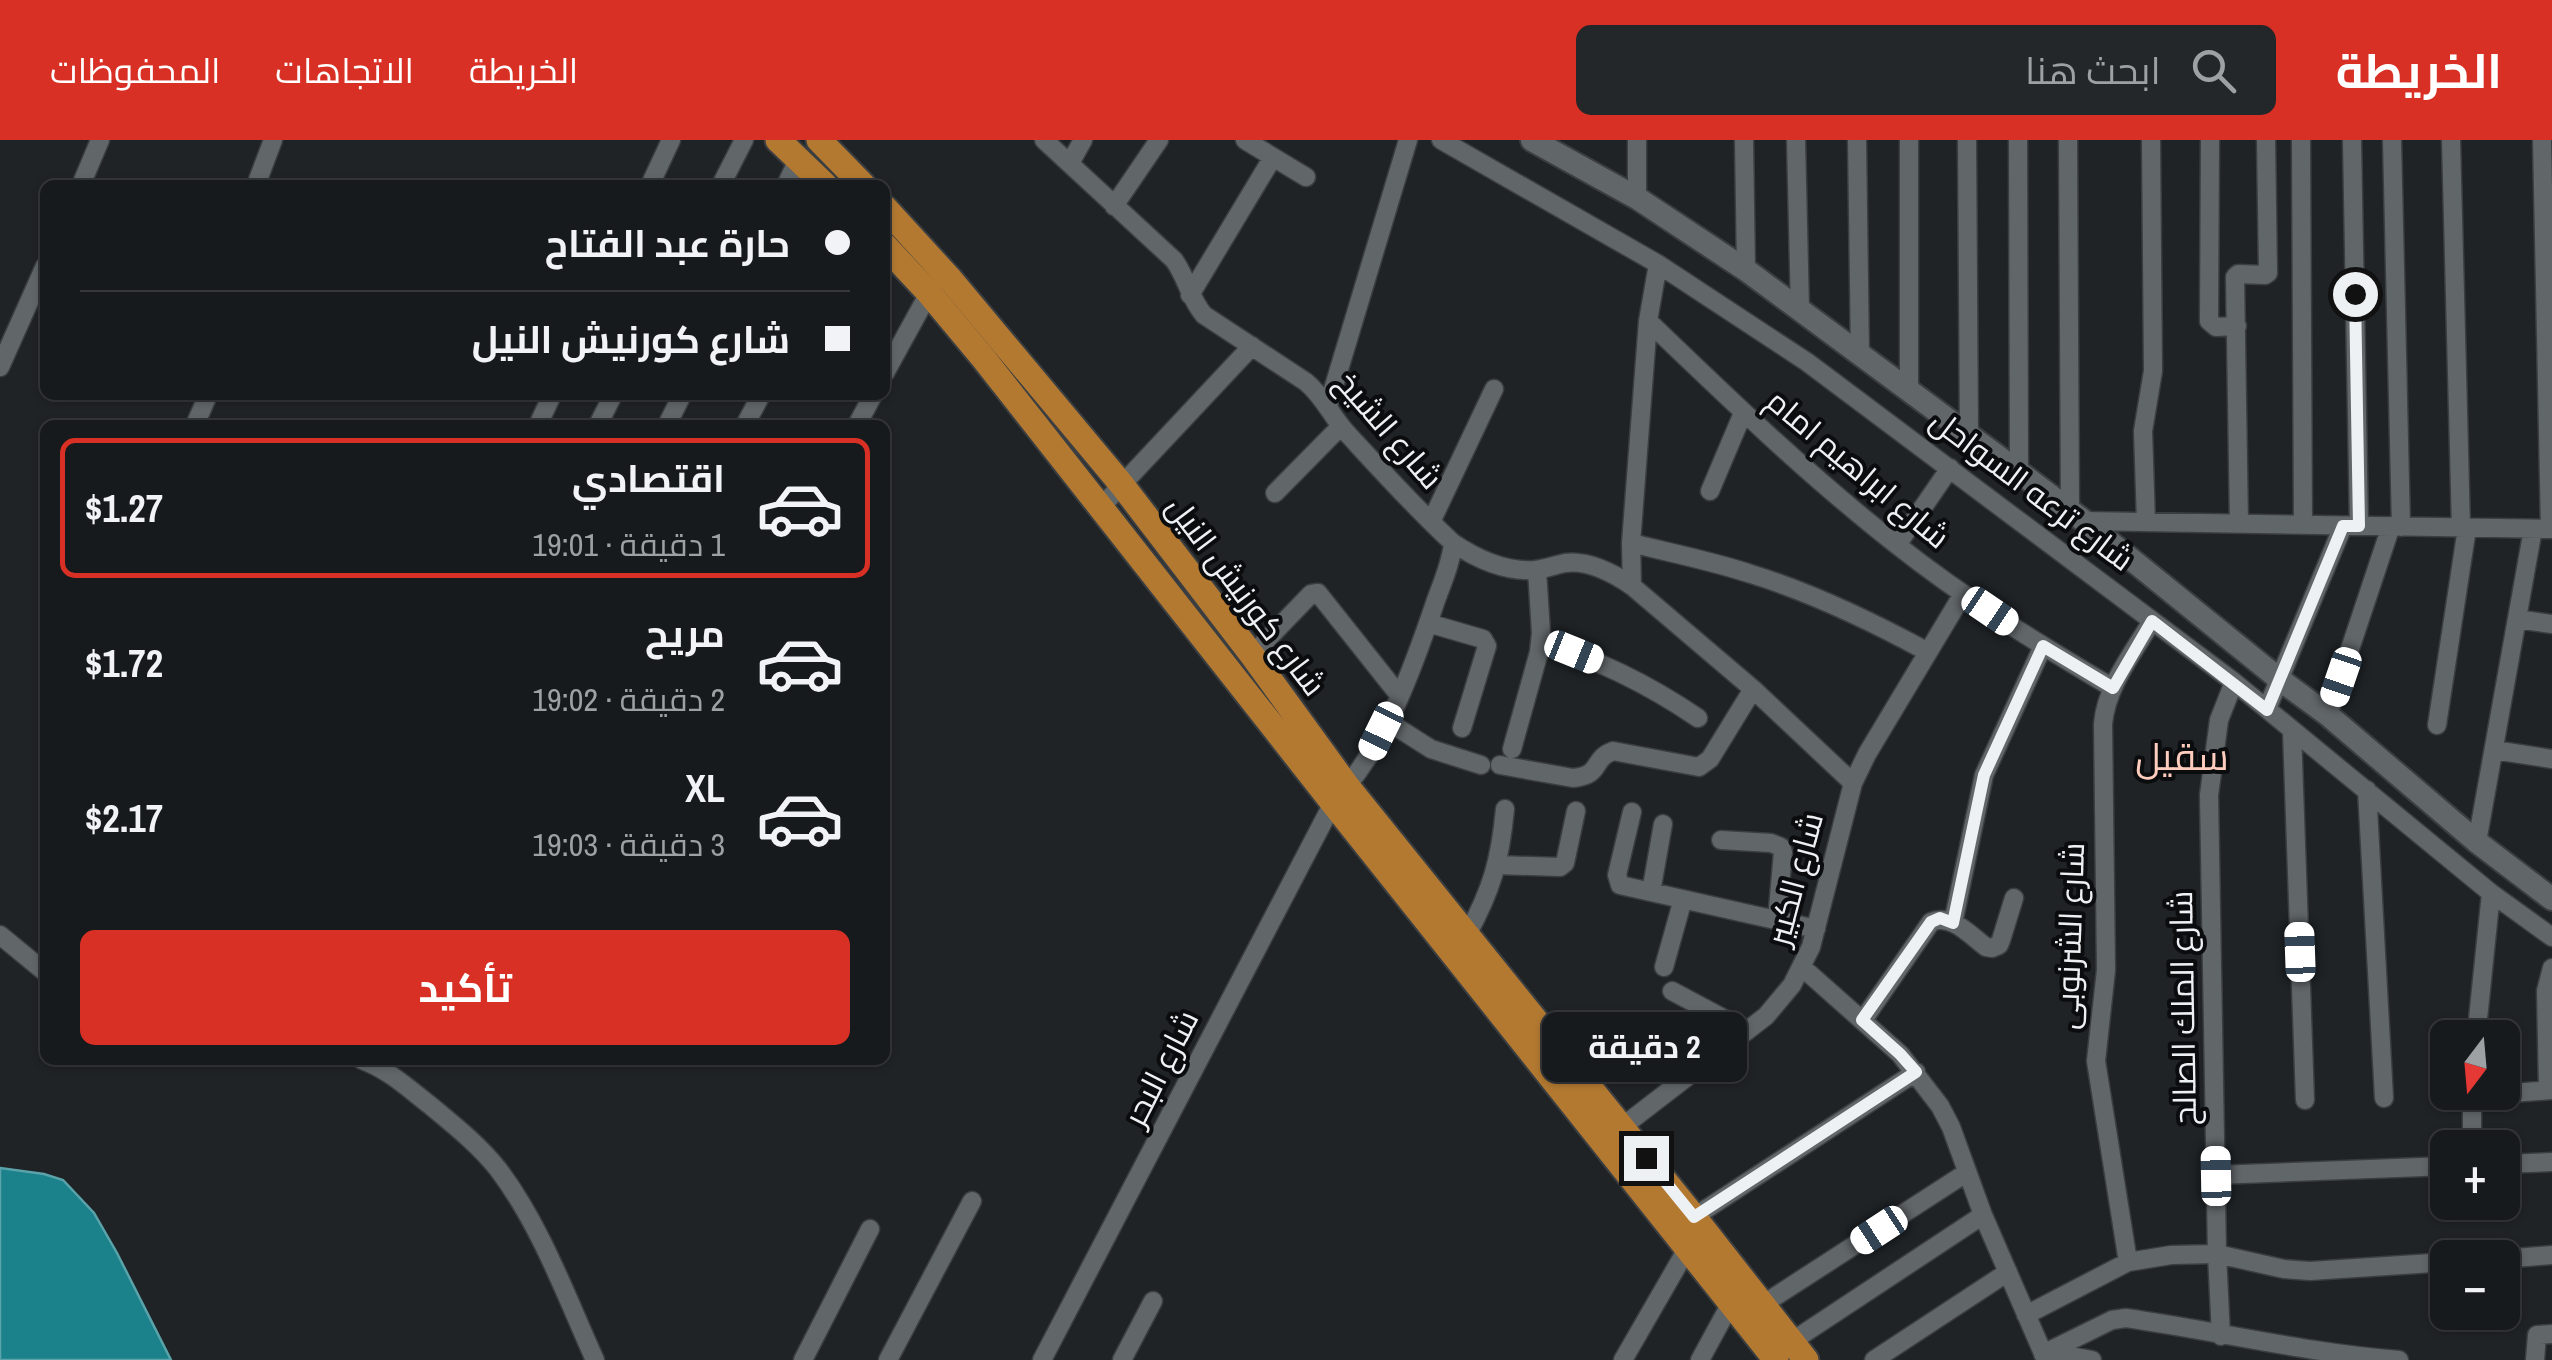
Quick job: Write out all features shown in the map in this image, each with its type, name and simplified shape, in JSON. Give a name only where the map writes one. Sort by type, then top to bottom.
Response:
[{"type":"main road","points":[[778,140],[820,180]]},
{"type":"main road","points":[[819,140],[858,180]]},
{"type":"main road","name":"شارع ترعه السواحل","points":[[1532,140],[1563,148],[1746,270],[1909,390],[2077,516],[2328,715],[2477,842],[2552,900]]},
{"type":"main road","name":"شارع كورنيش النيل","points":[[890,214],[1122,485],[1252,656],[1340,794],[1467,935],[1687,1249],[1732,1303],[1791,1354]]},
{"type":"main road","name":"شارع كورنيش النيل","points":[[890,251],[929,293],[1340,794],[1549,1056],[1622,1128],[1762,1305],[1791,1354]]},
{"type":"street","points":[[83,180],[100,140]]},
{"type":"street","points":[[258,180],[273,140]]},
{"type":"street","points":[[652,180],[671,140]]},
{"type":"street","points":[[724,180],[744,140]]},
{"type":"street","name":"شارع الشيخ","points":[[1044,140],[1174,260],[1204,315],[1306,382],[1340,426],[1453,543],[1488,562],[1519,570],[1571,562],[1603,570],[1632,586],[1752,688],[1853,782]]},
{"type":"street","points":[[1070,162],[1083,140]]},
{"type":"street","points":[[1114,206],[1159,140]]},
{"type":"street","points":[[1246,140],[1306,177]]},
{"type":"street","points":[[1328,406],[1408,140]]},
{"type":"street","name":"شارع ترعه السواحل","points":[[1441,140],[1658,264],[1808,362],[2234,682],[2491,893],[2552,937]]},
{"type":"street","points":[[1637,140],[1637,198]]},
{"type":"street","points":[[1744,140],[1746,270]]},
{"type":"street","points":[[1796,140],[1800,310]]},
{"type":"street","points":[[1857,140],[1860,354]]},
{"type":"street","points":[[1909,140],[1909,390]]},
{"type":"street","points":[[1967,140],[1969,435]]},
{"type":"street","points":[[2018,140],[2019,472]]},
{"type":"street","points":[[2068,140],[2077,516],[2146,522],[2545,529]]},
{"type":"street","points":[[2146,522],[2143,431],[2153,370],[2151,140]]},
{"type":"street","points":[[2210,140],[2209,321],[2216,327],[2237,326]]},
{"type":"street","points":[[2239,524],[2236,276],[2268,273],[2266,140]]},
{"type":"street","points":[[2300,140],[2304,525]]},
{"type":"street","points":[[2267,710],[2351,526],[2352,140]]},
{"type":"street","points":[[2328,715],[2396,526],[2392,140]]},
{"type":"street","points":[[2437,724],[2464,528],[2451,140]]},
{"type":"street","points":[[2477,842],[2517,618],[2545,529],[2550,394],[2542,140]]},
{"type":"street","points":[[1190,294],[1273,157]]},
{"type":"street","points":[[788,180],[798,160]]},
{"type":"street","points":[[1632,586],[1631,543],[1648,320],[1658,264]]},
{"type":"street","points":[[0,367],[40,277]]},
{"type":"street","points":[[890,364],[929,293]]},
{"type":"street","name":"شارع ابراهيم امام","points":[[1648,320],[1744,413],[1896,545],[1963,594],[2113,688]]},
{"type":"street","points":[[1101,507],[1252,346]]},
{"type":"street","points":[[1431,522],[1494,389]]},
{"type":"street","points":[[1710,491],[1744,413]]},
{"type":"street","points":[[1276,493],[1340,426]]},
{"type":"street","points":[[1896,545],[1950,468]]},
{"type":"street","points":[[1340,794],[1368,757],[1387,721],[1428,623],[1453,543]]},
{"type":"street","points":[[1631,543],[1749,573],[1811,595],[1928,652]]},
{"type":"street","points":[[1512,749],[1540,642],[1537,570]]},
{"type":"street","points":[[1252,656],[1311,594],[1318,593],[1399,694]]},
{"type":"street","name":"شارع الكبير","points":[[1622,1128],[1780,1002],[1802,968],[1816,929],[1853,782],[1963,594]]},
{"type":"street","points":[[2517,618],[2552,624]]},
{"type":"street","name":"شارع الشرنوبى","points":[[2128,1262],[2096,1061],[2106,970],[2103,724],[2113,688],[2152,621]]},
{"type":"street","points":[[1428,623],[1483,639],[1487,646],[1462,728]]},
{"type":"street","points":[[1540,642],[1638,680],[1698,718]]},
{"type":"street","points":[[1953,923],[1984,775],[2043,646]]},
{"type":"street","name":"شارع الملك الصالح","points":[[2221,1336],[2209,795],[2220,720],[2234,682]]},
{"type":"street","points":[[1387,721],[1431,749],[1491,765],[1573,778],[1595,772],[1601,758],[1612,752],[1699,767],[1710,759],[1752,688]]},
{"type":"street","points":[[2292,730],[2305,1100]]},
{"type":"street","points":[[2494,750],[2552,759]]},
{"type":"street","points":[[2367,790],[2384,1098]]},
{"type":"street","name":"شارع البحر","points":[[1042,1360],[1340,794]]},
{"type":"street","points":[[1467,935],[1486,900],[1505,809]]},
{"type":"street","points":[[1496,865],[1560,867],[1565,863],[1576,811]]},
{"type":"street","points":[[1632,812],[1617,880],[1625,887],[1816,929]]},
{"type":"street","points":[[1651,892],[1663,824]]},
{"type":"street","points":[[1721,840],[1771,842],[1781,847],[1776,920]]},
{"type":"street","points":[[2478,1020],[2491,893]]},
{"type":"street","points":[[1862,1020],[1931,922],[1940,918],[1953,923],[1992,948],[2001,940],[2014,898]]},
{"type":"street","points":[[1664,967],[1683,899]]},
{"type":"street","points":[[0,935],[40,968]]},
{"type":"street","points":[[1802,968],[1900,1054],[1940,1106],[2041,1355]]},
{"type":"street","points":[[2520,1092],[2550,1090],[2546,991],[2552,968]]},
{"type":"street","points":[[1672,990],[1747,1031]]},
{"type":"street","points":[[372,1065],[393,1076],[468,1137],[496,1166],[520,1199],[538,1234],[595,1360]]},
{"type":"street","points":[[1694,1217],[1916,1072]]},
{"type":"street","points":[[2520,1163],[2552,1162]]},
{"type":"street","points":[[2216,1176],[2430,1167]]},
{"type":"street","points":[[1762,1305],[1966,1173]]},
{"type":"street","points":[[888,1360],[972,1201]]},
{"type":"street","points":[[1791,1354],[1984,1215]]},
{"type":"street","points":[[804,1360],[870,1229]]},
{"type":"street","points":[[1623,1360],[1687,1249]]},
{"type":"street","points":[[2026,1316],[2128,1262],[2171,1254],[2217,1254],[2310,1271],[2430,1263]]},
{"type":"street","points":[[2520,1257],[2552,1255]]},
{"type":"street","points":[[1874,1360],[2008,1272]]},
{"type":"street","points":[[1122,1360],[1154,1301]]},
{"type":"street","points":[[1700,1360],[1732,1303]]},
{"type":"street","points":[[2041,1355],[2119,1318],[2399,1360]]},
{"type":"street","points":[[2535,1360],[2537,1335],[2552,1334]]},
{"type":"street","points":[[2041,1355],[2092,1360]]},
{"type":"water","points":[[0,1168],[63,1180],[94,1213],[171,1360],[0,1360]]},
{"type":"district","name":"سقيل","points":[[2182,757]]},
{"type":"route","points":[[1646,1158],[1694,1217],[1916,1072],[1862,1020],[1931,922],[1940,918],[1953,923],[1987,765],[2043,646],[2113,688],[2152,621],[2267,710],[2343,526],[2359,526],[2355,294]]}]
